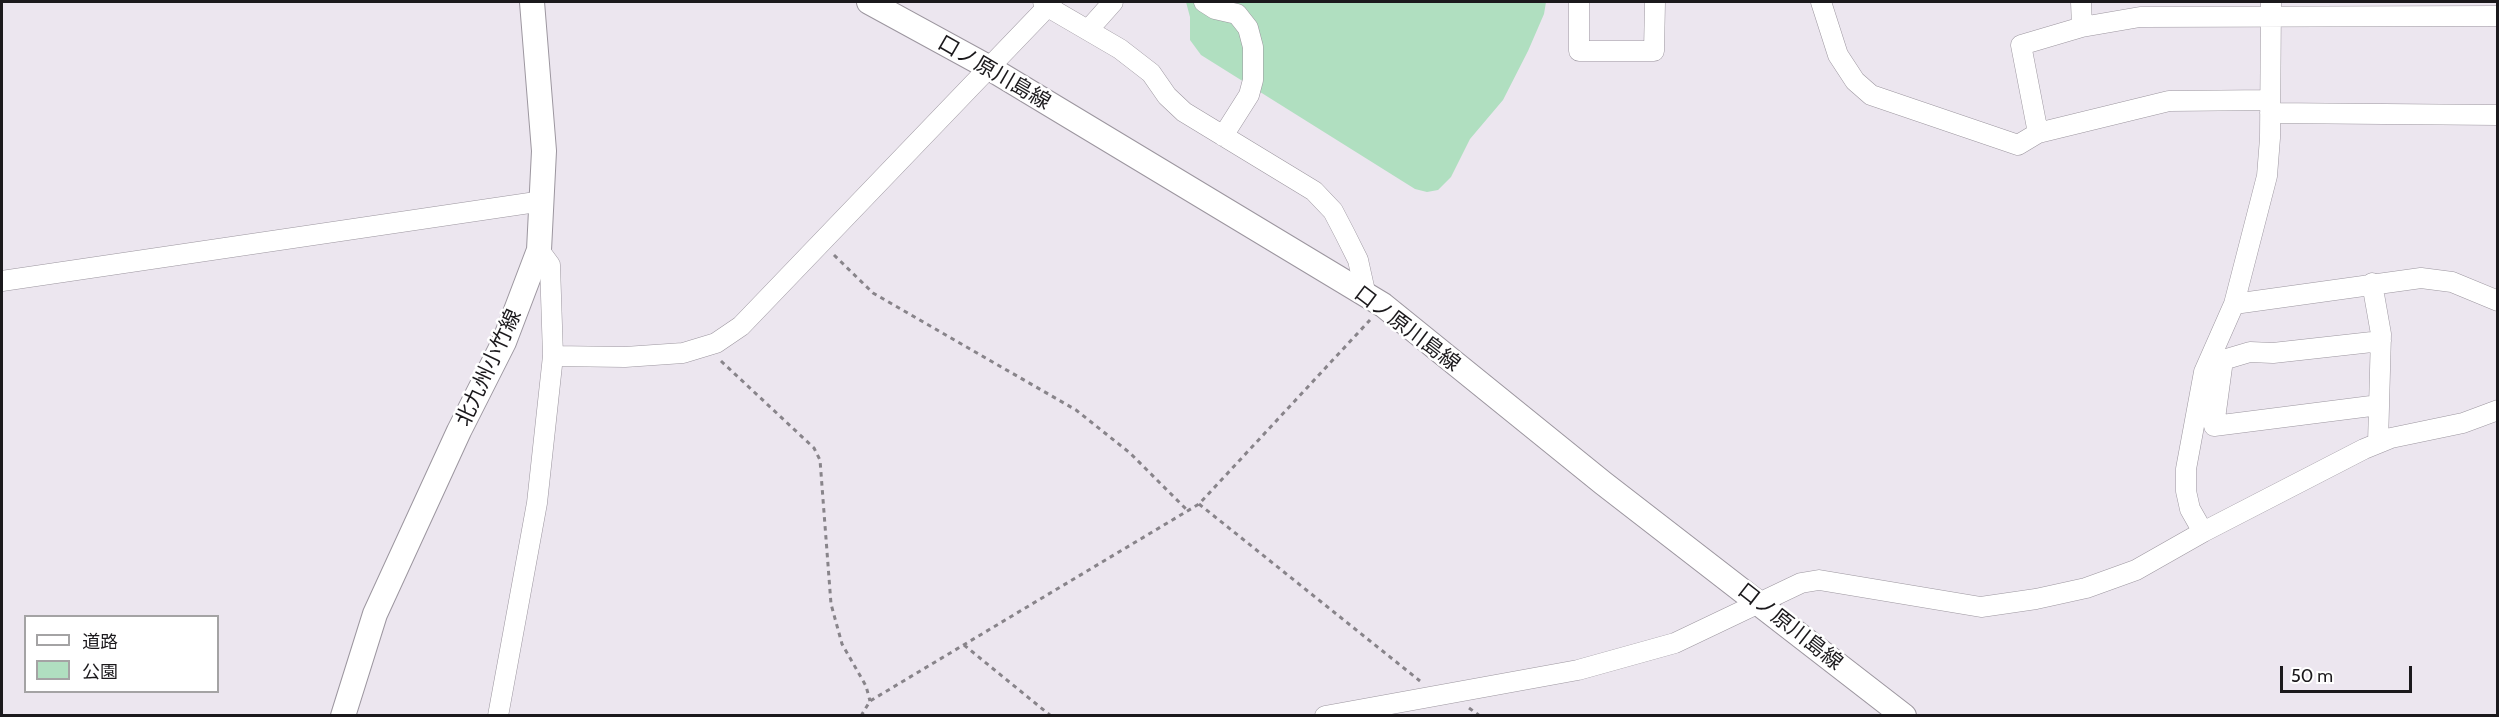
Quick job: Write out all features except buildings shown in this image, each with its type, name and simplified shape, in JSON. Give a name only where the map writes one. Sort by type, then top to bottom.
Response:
[{"type":"main road","name":"北九州小竹線","points":[[343,716],[375,614],[459,431],[504,342],[539,250],[544,151],[532,2]]},
{"type":"main road","name":"口ノ原川島線","points":[[870,2],[988,67],[1375,300],[1603,483],[1904,716]]},
{"type":"street","points":[[1089,29],[1113,2]]},
{"type":"street","points":[[1204,2],[1215,9],[1237,14],[1248,28],[1253,48],[1254,80],[1249,95],[1224,136]]},
{"type":"street","points":[[1578,2],[1579,51],[1654,51],[1655,2]]},
{"type":"street","points":[[1821,2],[1838,55],[1855,81],[1871,94],[2018,145],[2038,133],[2169,101],[2498,115]]},
{"type":"street","points":[[2081,2],[2082,27]]},
{"type":"street","points":[[553,356],[625,357],[683,353],[716,343],[741,326],[1048,3],[1151,73],[1167,96],[1184,111],[1314,191],[1333,211],[1375,300]]},
{"type":"street","points":[[2038,133],[2021,45],[2082,27],[2140,16],[2271,9],[2386,9],[2498,16]]},
{"type":"street","points":[[2203,532],[2190,509],[2186,491],[2186,469],[2204,372],[2234,304],[2267,176],[2271,9]]},
{"type":"street","points":[[2,281],[543,201]]},
{"type":"street","points":[[498,716],[537,503],[553,356],[550,265],[539,250]]},
{"type":"street","points":[[2234,304],[2421,278],[2452,282],[2498,301]]},
{"type":"street","points":[[2372,283],[2381,342],[2378,443]]},
{"type":"street","points":[[2214,426],[2223,360],[2250,352],[2272,353],[2381,342]]},
{"type":"street","points":[[2193,427],[2379,405]]},
{"type":"street","points":[[1325,716],[1578,670],[1675,643],[1801,583],[1818,580],[1981,607],[2036,599],[2086,588],[2136,570],[2203,532],[2378,443],[2391,438],[2463,423],[2498,410]]},
{"type":"path","points":[[821,242],[873,293],[1076,410],[1130,453],[1188,511]]},
{"type":"path","points":[[861,716],[870,701],[1199,504],[1265,436],[1375,300]]},
{"type":"path","points":[[705,346],[814,448],[820,460],[831,604],[842,644],[866,686],[870,701]]},
{"type":"path","points":[[1199,504],[1440,696]]},
{"type":"path","points":[[964,645],[1051,716]]},
{"type":"green space","points":[[1186,2],[1546,2],[1544,14],[1528,51],[1503,100],[1470,139],[1451,177],[1438,190],[1427,192],[1415,189],[1201,55],[1190,40],[1190,17]]}]
